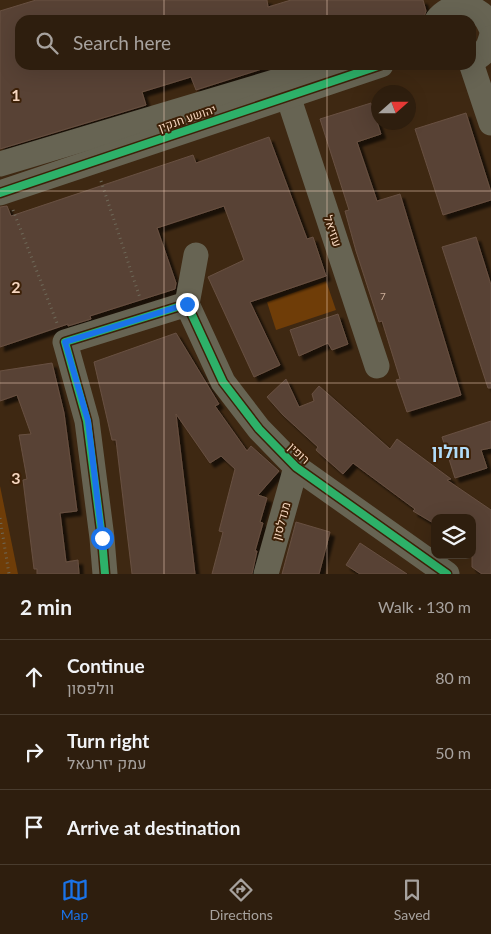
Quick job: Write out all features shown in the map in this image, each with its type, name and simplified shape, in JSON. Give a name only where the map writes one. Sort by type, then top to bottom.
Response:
[{"type":"street","points":[[440,15],[456,2],[475,7],[482,13],[490,27],[485,52],[476,59]]},
{"type":"street","name":"יהושע חנקין","points":[[0,164],[313,70]]},
{"type":"street","name":"יהושע חנקין","points":[[3,192],[365,70]]},
{"type":"street","points":[[474,70],[491,123]]},
{"type":"street","name":"עוזיאל","points":[[288,96],[377,366]]},
{"type":"street","points":[[105,574],[88,421],[65,342],[187,304],[196,255]]},
{"type":"street","name":"רופין","points":[[187,304],[223,382],[259,429],[296,467],[446,574]]},
{"type":"street","name":"מנדלסון","points":[[266,574],[296,467]]},
{"type":"path","points":[[95,161],[146,317]]},
{"type":"path","points":[[3,192],[65,342]]},
{"type":"path","points":[[0,518],[9,574]]},
{"type":"shaded area","points":[[326,281],[336,310],[276,330],[267,302]]},
{"type":"shaded area","points":[[0,486],[18,574],[0,574]]},
{"type":"building","points":[[36,0],[267,0],[268,7],[291,0],[423,0],[426,11],[425,15],[15,15],[15,70],[259,70],[196,90],[191,77],[142,92],[146,105],[0,149],[0,11]]},
{"type":"building","points":[[371,103],[371,130],[380,130],[381,134],[357,142],[377,201],[400,194],[461,395],[407,412],[396,380],[400,379],[382,321],[379,322],[356,251],[345,211],[349,210],[320,119]]},
{"type":"building","points":[[466,113],[491,192],[491,200],[443,215],[416,129]]},
{"type":"building","points":[[269,137],[307,239],[313,237],[326,276],[250,302],[280,365],[254,377],[208,277],[244,260],[224,206],[157,228],[176,283],[175,289],[90,316],[91,319],[68,326],[68,324],[0,347],[0,207],[7,206],[11,216],[193,155],[196,163]]},
{"type":"building","points":[[476,237],[491,285],[491,388],[488,388],[442,247]]},
{"type":"building","points":[[338,314],[348,344],[332,350],[328,343],[299,356],[290,330]]},
{"type":"building","points":[[176,333],[219,404],[215,406],[247,451],[251,446],[279,471],[258,495],[267,498],[260,522],[263,523],[255,551],[257,551],[252,574],[212,574],[223,532],[219,531],[235,469],[221,456],[210,463],[176,414],[195,574],[132,574],[116,440],[112,440],[94,362]]},
{"type":"building","points":[[52,363],[64,413],[77,511],[60,513],[66,562],[78,560],[79,574],[37,574],[37,569],[34,569],[23,480],[27,479],[19,435],[31,434],[17,395],[0,401],[0,371]]},
{"type":"building","points":[[286,379],[299,407],[314,401],[312,394],[319,386],[390,449],[397,439],[451,479],[447,480],[491,510],[491,574],[482,574],[472,567],[472,559],[476,559],[476,514],[431,514],[431,522],[413,511],[415,509],[353,463],[343,474],[316,450],[318,447],[283,415],[267,397]]},
{"type":"building","points":[[491,421],[491,448],[481,450],[487,468],[455,478],[442,437]]},
{"type":"building","points":[[296,522],[330,532],[319,574],[282,574]]},
{"type":"building","points":[[360,543],[407,574],[360,574],[346,565]]},
{"type":"cycle path","points":[[0,193],[366,70]]},
{"type":"cycle path","points":[[105,574],[87,421],[65,342],[187,304],[223,382],[259,429],[296,467],[447,574]]},
{"type":"district","name":"חולון","points":[[451,451]]},
{"type":"route","points":[[102,538],[88,421],[65,342],[187,304]]}]
